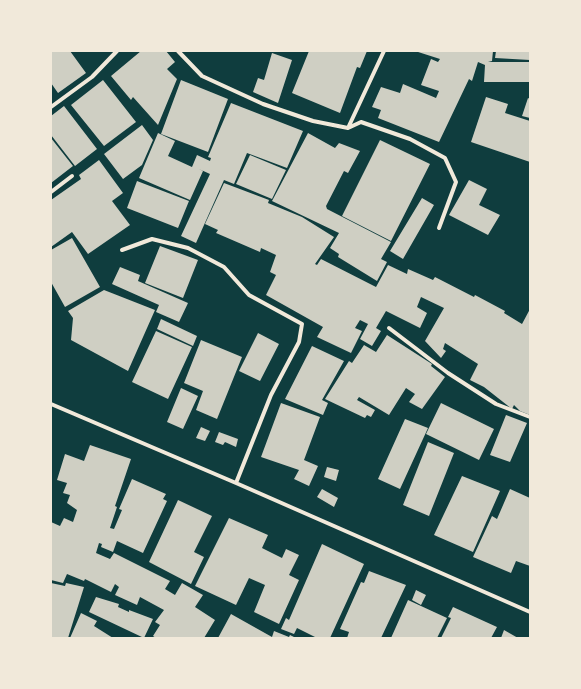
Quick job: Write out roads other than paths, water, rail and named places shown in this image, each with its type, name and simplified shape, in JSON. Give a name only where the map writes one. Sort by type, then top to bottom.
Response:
[{"type":"street","points":[[51,107],[92,77],[117,51]]},
{"type":"street","points":[[178,51],[202,76],[263,104],[313,121],[348,128],[361,122],[410,139],[445,158],[456,182],[439,228]]},
{"type":"street","points":[[348,128],[384,51]]},
{"type":"street","points":[[51,192],[72,176]]},
{"type":"street","points":[[122,250],[152,239],[188,248],[224,267],[249,295],[302,324],[299,342],[271,395],[236,482]]},
{"type":"street","points":[[389,328],[448,373],[490,400],[530,417]]},
{"type":"street","points":[[51,404],[236,482],[530,612]]}]
